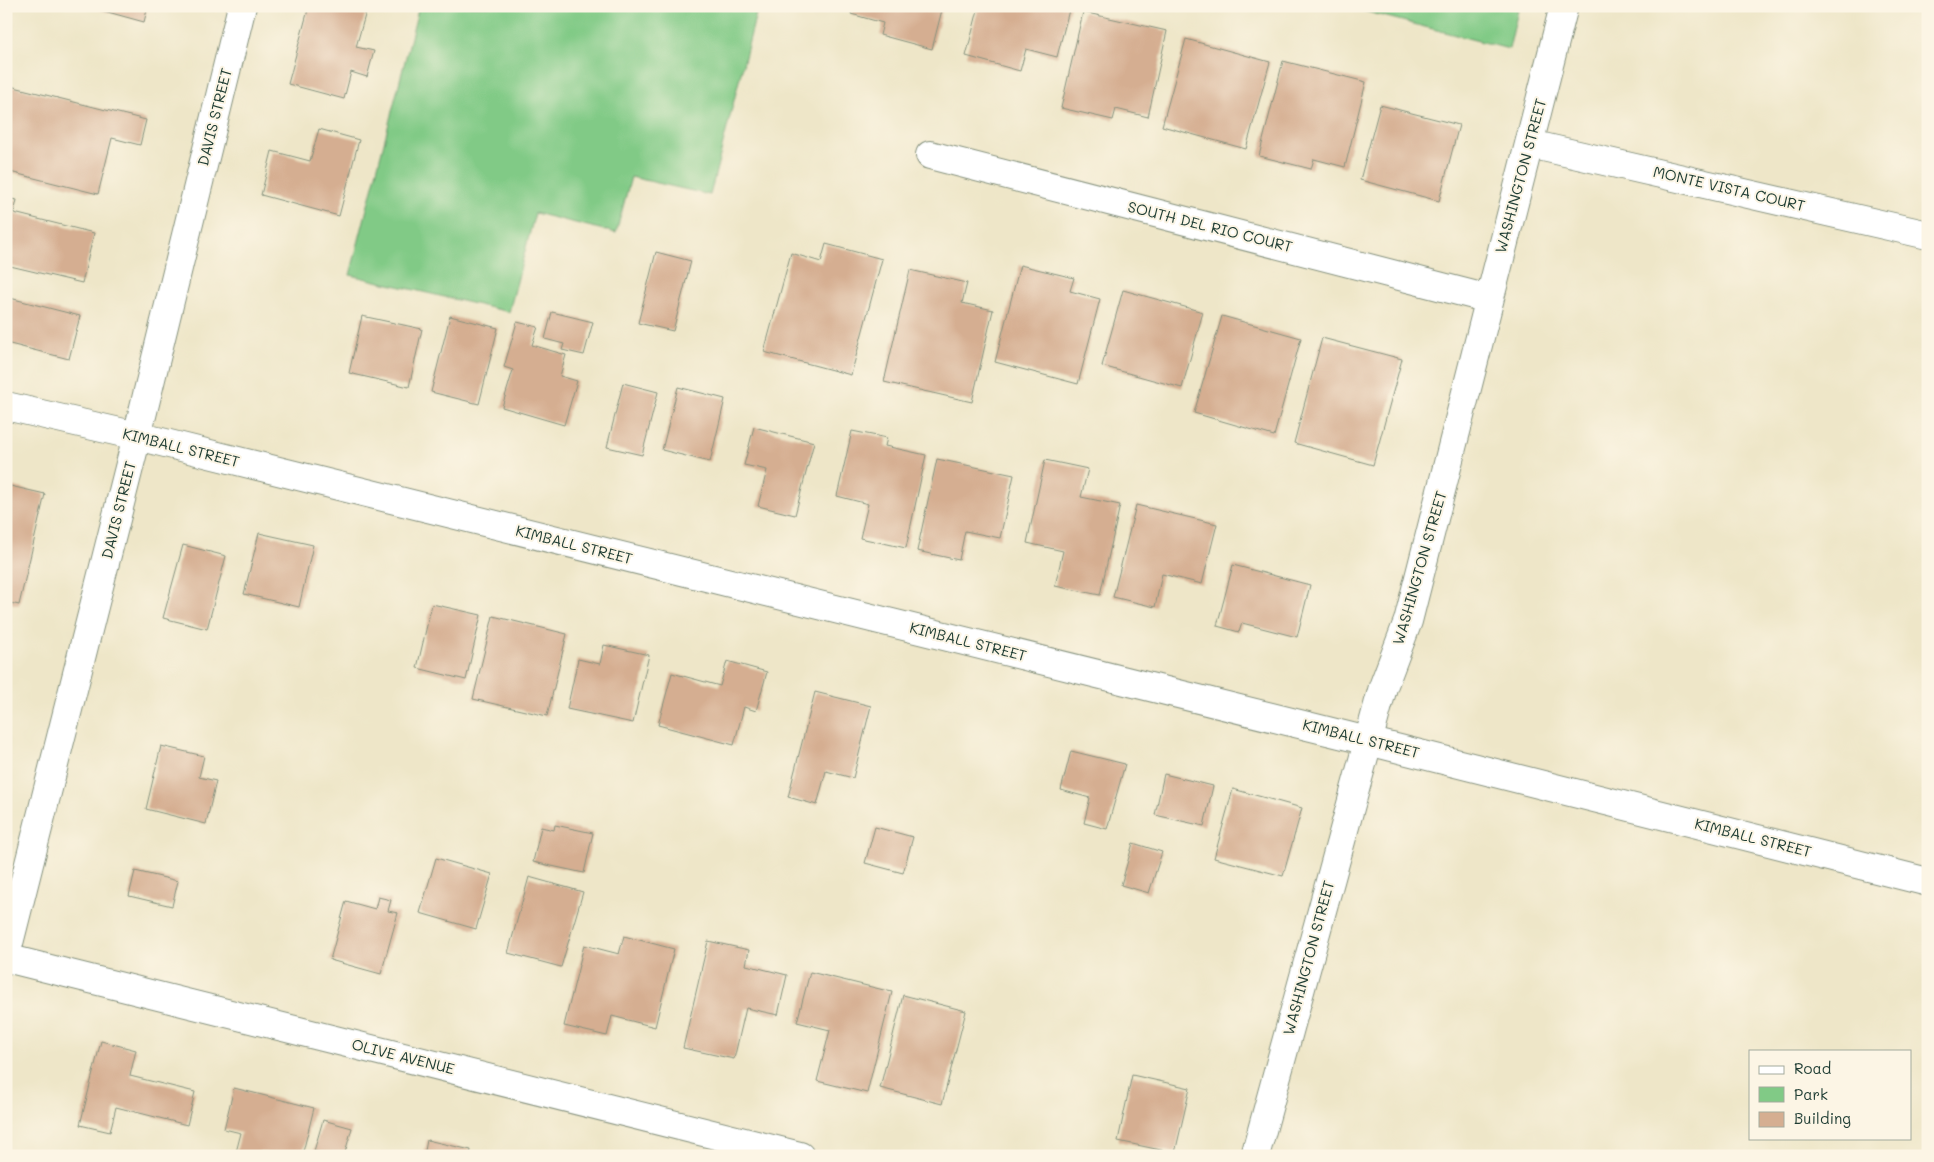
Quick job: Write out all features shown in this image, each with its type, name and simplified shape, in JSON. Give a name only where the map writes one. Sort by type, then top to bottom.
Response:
[{"type":"street","name":"DAVIS STREET","points":[[6,957],[137,436],[242,6]]},
{"type":"street","name":"WASHINGTON STREET","points":[[1254,1156],[1383,687],[1408,621],[1564,6]]},
{"type":"street","name":"MONTE VISTA COURT","points":[[1530,144],[1928,235]]},
{"type":"street","name":"SOUTH DEL RIO COURT","points":[[930,155],[1489,298]]},
{"type":"street","name":"KIMBALL STREET","points":[[6,406],[137,436],[1368,741],[1928,882]]},
{"type":"street","name":"OLIVE AVENUE","points":[[6,957],[800,1156]]},
{"type":"green space","points":[[419,6],[758,6],[710,195],[631,177],[616,233],[535,213],[509,312],[350,275]]},
{"type":"green space","points":[[1345,6],[1519,6],[1509,49]]},
{"type":"building","points":[[86,6],[148,6],[144,22]]},
{"type":"building","points":[[309,6],[359,6],[367,8],[356,47],[374,51],[367,77],[351,72],[344,99],[288,84]]},
{"type":"building","points":[[853,6],[943,6],[932,49],[880,35],[883,23],[851,14]]},
{"type":"building","points":[[979,6],[1070,6],[1057,57],[1026,49],[1020,71],[966,56]]},
{"type":"building","points":[[1083,12],[1167,31],[1148,117],[1116,109],[1113,120],[1061,108]]},
{"type":"building","points":[[1186,39],[1270,62],[1246,149],[1162,126]]},
{"type":"building","points":[[1283,61],[1366,82],[1345,167],[1314,159],[1311,169],[1259,156]]},
{"type":"building","points":[[6,85],[146,120],[140,145],[112,138],[98,194],[6,171]]},
{"type":"building","points":[[1380,105],[1459,125],[1439,201],[1360,180]]},
{"type":"building","points":[[319,129],[359,140],[339,216],[261,195],[272,151],[310,161]]},
{"type":"building","points":[[6,198],[17,200],[14,213],[94,233],[82,283],[6,265]]},
{"type":"building","points":[[826,244],[882,259],[851,375],[764,352],[791,253],[821,262]]},
{"type":"building","points":[[656,252],[691,261],[673,331],[638,323]]},
{"type":"building","points":[[1020,265],[1074,278],[1070,291],[1100,299],[1078,384],[995,362]]},
{"type":"building","points":[[910,270],[967,283],[962,303],[993,310],[972,402],[884,382]]},
{"type":"building","points":[[1123,290],[1203,312],[1182,388],[1102,366]]},
{"type":"building","points":[[6,297],[80,316],[69,359],[6,343]]},
{"type":"building","points":[[552,312],[593,322],[584,355],[562,350],[564,344],[545,339]]},
{"type":"building","points":[[362,316],[422,329],[409,387],[349,373]]},
{"type":"building","points":[[450,316],[498,328],[479,404],[431,392]]},
{"type":"building","points":[[1222,316],[1301,338],[1274,436],[1194,413]]},
{"type":"building","points":[[517,322],[538,327],[532,345],[566,355],[560,376],[577,381],[564,425],[502,407],[513,370],[504,367]]},
{"type":"building","points":[[1322,338],[1402,359],[1373,465],[1294,443]]},
{"type":"building","points":[[623,383],[658,392],[642,455],[607,447]]},
{"type":"building","points":[[678,387],[725,399],[710,462],[662,450]]},
{"type":"building","points":[[754,427],[814,442],[795,515],[758,506],[767,470],[744,465]]},
{"type":"building","points":[[852,431],[887,438],[885,446],[926,455],[906,548],[860,538],[868,504],[837,496]]},
{"type":"building","points":[[937,459],[1014,475],[1000,538],[965,531],[959,560],[917,551]]},
{"type":"building","points":[[1045,460],[1088,469],[1081,497],[1120,505],[1100,595],[1055,586],[1063,551],[1027,543]]},
{"type":"building","points":[[6,485],[45,494],[19,605],[6,602]]},
{"type":"building","points":[[1136,505],[1217,524],[1202,584],[1162,574],[1155,607],[1113,597]]},
{"type":"building","points":[[259,533],[313,545],[299,607],[244,594]]},
{"type":"building","points":[[183,545],[226,556],[207,629],[163,618]]},
{"type":"building","points":[[1233,565],[1310,585],[1297,637],[1242,623],[1239,632],[1217,626]]},
{"type":"building","points":[[432,604],[481,615],[466,680],[417,668]]},
{"type":"building","points":[[493,616],[567,634],[547,716],[473,699]]},
{"type":"building","points":[[604,645],[649,655],[633,723],[567,709],[578,659],[600,664]]},
{"type":"building","points":[[727,661],[767,672],[756,711],[744,707],[734,745],[658,725],[672,673],[720,686]]},
{"type":"building","points":[[815,692],[871,706],[853,778],[826,771],[817,805],[788,797]]},
{"type":"building","points":[[161,746],[204,756],[199,777],[216,781],[206,824],[146,809]]},
{"type":"building","points":[[1071,751],[1125,764],[1107,829],[1084,823],[1090,798],[1061,790]]},
{"type":"building","points":[[1164,774],[1213,786],[1204,826],[1155,815]]},
{"type":"building","points":[[1233,789],[1302,808],[1283,876],[1214,858]]},
{"type":"building","points":[[555,825],[593,833],[584,873],[533,862],[541,827],[554,830]]},
{"type":"building","points":[[875,827],[913,837],[903,873],[865,863]]},
{"type":"building","points":[[1133,843],[1162,852],[1149,893],[1121,885]]},
{"type":"building","points":[[436,858],[492,874],[476,929],[420,913]]},
{"type":"building","points":[[135,871],[178,881],[172,906],[129,896]]},
{"type":"building","points":[[529,877],[583,892],[561,967],[508,953]]},
{"type":"building","points":[[378,897],[391,900],[388,911],[398,913],[381,974],[330,960],[346,901],[375,909]]},
{"type":"building","points":[[624,936],[674,949],[655,1027],[612,1016],[607,1036],[564,1026],[584,945],[619,954]]},
{"type":"building","points":[[708,941],[749,950],[746,965],[787,975],[778,1015],[746,1008],[734,1059],[683,1048]]},
{"type":"building","points":[[810,972],[892,992],[867,1093],[817,1081],[830,1030],[797,1022]]},
{"type":"building","points":[[903,995],[966,1011],[942,1104],[880,1088]]},
{"type":"building","points":[[101,1041],[136,1050],[130,1076],[195,1092],[187,1125],[116,1107],[110,1132],[80,1125]]},
{"type":"building","points":[[1132,1075],[1190,1088],[1175,1153],[1118,1141]]},
{"type":"building","points":[[234,1088],[314,1108],[302,1156],[278,1156],[260,1151],[259,1156],[235,1156],[241,1133],[224,1129]]},
{"type":"building","points":[[323,1120],[352,1128],[344,1156],[329,1156],[314,1151]]},
{"type":"building","points":[[427,1140],[471,1150],[470,1156],[424,1156]]}]
